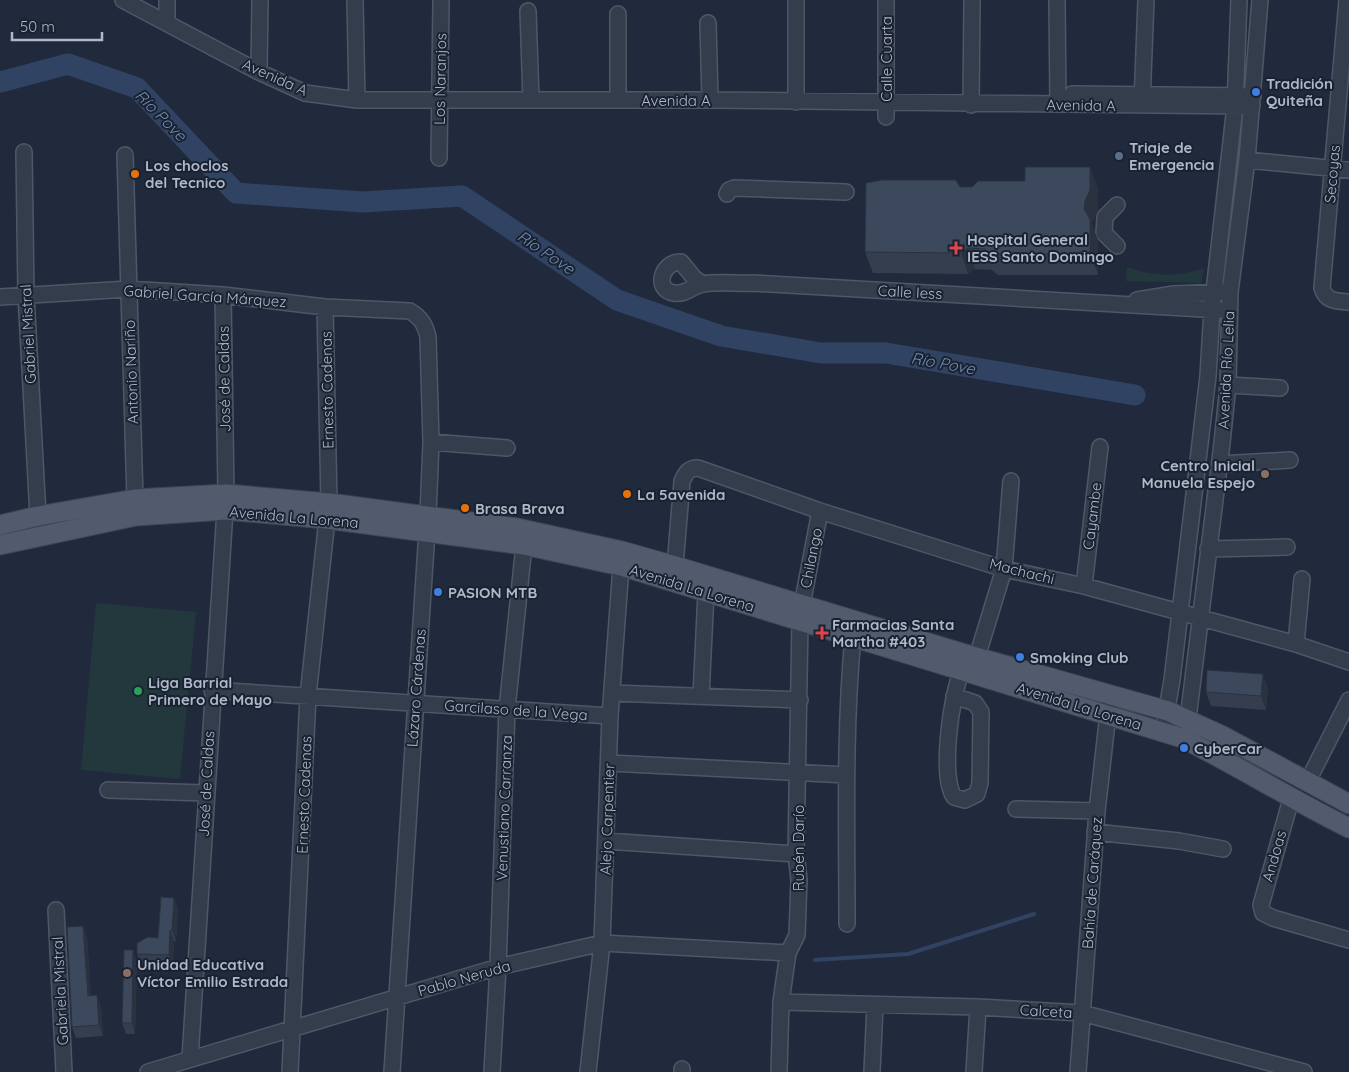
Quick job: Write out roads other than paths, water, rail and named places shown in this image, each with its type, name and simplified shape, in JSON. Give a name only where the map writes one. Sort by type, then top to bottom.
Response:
[{"type":"main road","name":"Avenida La Lorena","points":[[0,525],[38,516],[136,499],[226,502],[328,511],[427,523],[517,528],[622,551],[675,566],[801,613],[853,637],[1182,738],[1218,756],[1291,799],[1349,828]]},
{"type":"main road","name":"Avenida La Lorena","points":[[0,544],[40,534],[136,516],[226,502]]},
{"type":"main road","name":"Avenida La Lorena","points":[[427,523],[621,566],[706,592],[801,613],[977,657],[1168,711],[1188,719],[1349,804]]},
{"type":"street","name":"Avenida A","points":[[123,0],[167,11]]},
{"type":"street","name":"Avenida A","points":[[146,0],[305,93],[440,96],[796,97],[886,105],[970,100],[1058,99],[1252,101]]},
{"type":"street","points":[[259,67],[260,0]]},
{"type":"street","points":[[355,0],[358,95]]},
{"type":"street","name":"Los Naranjos","points":[[439,158],[441,0]]},
{"type":"street","points":[[796,0],[796,97]]},
{"type":"street","name":"Calle Cuarta","points":[[886,0],[886,105]]},
{"type":"street","points":[[970,100],[972,0]]},
{"type":"street","points":[[1057,0],[1058,99]]},
{"type":"street","points":[[1142,100],[1146,0]]},
{"type":"street","name":"Avenida Río Lelia","points":[[1163,732],[1168,711],[1178,612],[1208,376],[1212,310],[1235,100],[1239,0]]},
{"type":"street","name":"Avenida Río Lelia","points":[[1182,738],[1188,719],[1202,619],[1208,549],[1220,464],[1228,385],[1230,292],[1247,160],[1260,0]]},
{"type":"street","name":"Secoyas","points":[[1347,0],[1322,288],[1324,294],[1332,300],[1349,302]]},
{"type":"street","points":[[528,11],[530,96]]},
{"type":"street","points":[[618,14],[618,96]]},
{"type":"street","points":[[708,23],[710,96]]},
{"type":"street","name":"Gabriel Mistral","points":[[24,152],[26,295],[38,516]]},
{"type":"street","name":"Antonio Nariño","points":[[125,155],[136,499]]},
{"type":"street","points":[[1247,160],[1349,170]]},
{"type":"street","points":[[727,194],[728,190],[734,188],[846,192]]},
{"type":"street","points":[[1117,205],[1105,217],[1104,233],[1117,246]]},
{"type":"street","name":"Calle Iess","points":[[702,284],[763,284],[1118,303],[1229,311]]},
{"type":"street","name":"Gabriel García Márquez","points":[[0,297],[128,289],[223,295],[326,306],[410,311]]},
{"type":"street","name":"Calle Iess","points":[[1118,303],[1174,294],[1230,292]]},
{"type":"street","name":"José de Caldas","points":[[190,1058],[212,690],[226,502],[223,295]]},
{"type":"street","name":"Ernesto Cadenas","points":[[290,1072],[294,1029],[308,696],[328,511],[326,306]]},
{"type":"street","name":"Lázaro Cárdenas","points":[[392,1072],[431,442],[428,337],[420,317],[410,311]]},
{"type":"street","points":[[1228,385],[1280,388]]},
{"type":"street","points":[[431,442],[507,448]]},
{"type":"street","name":"Cayambe","points":[[1084,586],[1100,447]]},
{"type":"street","points":[[1220,464],[1290,460]]},
{"type":"street","name":"Machachi","points":[[675,566],[682,481],[686,472],[691,468],[698,468],[820,511],[1004,569],[1084,586],[1296,644],[1349,662]]},
{"type":"street","points":[[977,657],[1004,569],[1011,481]]},
{"type":"street","name":"Chilango","points":[[801,613],[820,511]]},
{"type":"street","name":"Venustiano Carranza","points":[[492,1072],[498,967],[507,709],[524,545]]},
{"type":"street","points":[[1208,549],[1287,547]]},
{"type":"street","name":"Alejo Carpentier","points":[[588,1072],[602,943],[610,716],[621,566]]},
{"type":"street","points":[[1296,644],[1302,579]]},
{"type":"street","points":[[700,696],[706,592]]},
{"type":"street","name":"Rubén Darío","points":[[778,1072],[781,1002],[788,953],[798,935],[799,880],[796,854],[801,613]]},
{"type":"street","points":[[847,924],[849,678],[853,637]]},
{"type":"street","points":[[954,696],[975,703],[980,712],[980,783],[977,794],[965,800],[954,797],[947,782],[954,696],[962,671]]},
{"type":"street","name":"Garcilaso de la Vega","points":[[212,690],[610,716]]},
{"type":"street","points":[[613,693],[800,700]]},
{"type":"street","name":"Bahía de Caráquez","points":[[1078,1072],[1095,832],[1107,714],[1112,694]]},
{"type":"street","points":[[1308,781],[1349,700]]},
{"type":"street","points":[[609,763],[847,774]]},
{"type":"street","points":[[108,790],[206,793]]},
{"type":"street","name":"Andoas","points":[[1291,799],[1261,905],[1264,913],[1273,918],[1349,940]]},
{"type":"street","points":[[1016,809],[1097,812]]},
{"type":"street","points":[[1095,832],[1179,841],[1223,849]]},
{"type":"street","points":[[606,841],[796,854]]},
{"type":"street","name":"Gabriela Mistral","points":[[56,910],[64,1072]]},
{"type":"street","name":"Pablo Neruda","points":[[148,1072],[498,967],[602,943],[788,953]]},
{"type":"street","name":"Calceta","points":[[781,1002],[978,1007],[1082,1013],[1304,1072]]},
{"type":"street","points":[[872,1072],[875,1005]]},
{"type":"street","points":[[974,1072],[978,1007]]},
{"type":"waterway","name":"Río Pove","points":[[0,82],[68,64],[137,88],[236,193],[362,202],[462,196],[617,300],[721,336],[821,353],[886,353],[1135,395]]},
{"type":"waterway","points":[[815,960],[908,954],[1034,914]]},
{"type":"place","name":"Tradición Quiteña","points":[[1256,92]]},
{"type":"place","name":"Triaje de Emergencia","points":[[1119,156]]},
{"type":"place","name":"Los choclos del Tecnico","points":[[135,174]]},
{"type":"place","name":"Hospital General IESS Santo Domingo","points":[[956,248]]},
{"type":"place","name":"Centro Inicial Manuela Espejo","points":[[1265,474]]},
{"type":"place","name":"La 5avenida","points":[[627,494]]},
{"type":"place","name":"Brasa Brava","points":[[465,508]]},
{"type":"place","name":"PASION MTB","points":[[438,592]]},
{"type":"place","name":"Farmacias Santa Martha #403","points":[[822,633]]},
{"type":"place","name":"Smoking Club","points":[[1020,657]]},
{"type":"place","name":"Liga Barrial Primero de Mayo","points":[[138,691]]},
{"type":"place","name":"CyberCar","points":[[1184,748]]},
{"type":"place","name":"Unidad Educativa Víctor Emilio Estrada","points":[[127,973]]}]
